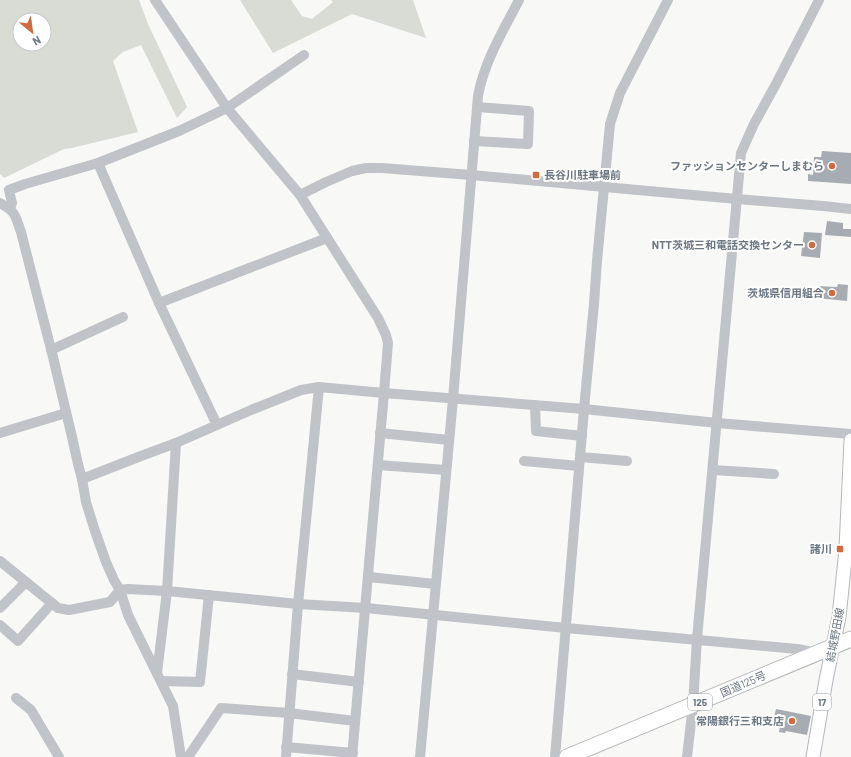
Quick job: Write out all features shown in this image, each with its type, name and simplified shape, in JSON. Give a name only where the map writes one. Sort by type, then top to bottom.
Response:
[{"type":"highway","name":"国道125号","points":[[567,757],[851,639]]},
{"type":"main road","name":"結城野田線","points":[[813,757],[826,680],[839,617],[846,550],[851,440]]},
{"type":"street","points":[[156,0],[227,108],[300,194],[378,318],[386,335],[388,352],[352,755],[286,752],[298,604],[319,387]]},
{"type":"street","points":[[420,757],[449,440],[476,107],[480,83],[486,66],[519,0]]},
{"type":"street","points":[[555,757],[584,409],[610,124],[620,93],[668,0]]},
{"type":"street","points":[[687,757],[693,705],[697,639],[741,153],[754,124],[776,84],[818,0]]},
{"type":"street","points":[[10,209],[12,203],[9,190],[98,163],[179,131],[227,108],[304,55]]},
{"type":"street","points":[[474,141],[528,144],[529,111],[476,107]]},
{"type":"street","points":[[98,163],[159,303],[217,425]]},
{"type":"street","points":[[300,194],[352,171],[366,168],[471,175],[851,209]]},
{"type":"street","points":[[0,203],[15,214],[21,232],[52,350],[86,502],[95,531],[106,562],[120,590],[128,615],[174,706],[181,757]]},
{"type":"street","points":[[159,303],[327,238]]},
{"type":"street","points":[[52,350],[123,318]]},
{"type":"street","points":[[82,479],[176,443],[301,390],[319,387],[584,409],[717,423],[851,434]]},
{"type":"street","points":[[534,405],[536,431],[582,436]]},
{"type":"street","points":[[0,433],[66,413]]},
{"type":"street","points":[[380,433],[449,440]]},
{"type":"street","points":[[159,677],[167,591],[176,443]]},
{"type":"street","points":[[524,461],[627,461]]},
{"type":"street","points":[[378,466],[446,470]]},
{"type":"street","points":[[713,470],[774,474]]},
{"type":"street","points":[[0,561],[58,608],[69,610],[110,602],[120,590],[167,591],[697,639],[797,649],[808,651],[814,655]]},
{"type":"street","points":[[369,576],[435,584]]},
{"type":"street","points":[[0,608],[26,582]]},
{"type":"street","points":[[159,677],[200,682],[209,595]]},
{"type":"street","points":[[0,625],[18,641],[52,603]]},
{"type":"street","points":[[292,674],[359,682]]},
{"type":"street","points":[[16,698],[31,710],[59,757]]},
{"type":"street","points":[[188,757],[221,708],[289,713],[356,721]]},
{"type":"shaded area","points":[[0,0],[139,0],[148,24],[187,107],[177,118],[141,45],[123,52],[113,61],[138,132],[64,149],[4,178],[0,174]]},
{"type":"shaded area","points":[[240,0],[291,0],[302,16],[312,19],[333,2],[331,0],[413,0],[426,38],[352,14],[273,53]]},
{"type":"building","name":"ファッションセンターしまむら","points":[[822,151],[851,153],[851,184],[808,181],[808,174],[813,175],[814,157],[821,157]]},
{"type":"building","points":[[827,221],[843,223],[843,229],[851,229],[851,237],[825,235]]},
{"type":"building","name":"NTT茨城三和電話交換センター","points":[[804,232],[822,233],[820,258],[801,256]]},
{"type":"building","name":"茨城県信用組合","points":[[838,284],[848,285],[847,301],[816,298],[818,286],[837,287]]},
{"type":"building","name":"常陽銀行三和支店","points":[[776,709],[811,716],[807,735],[786,731],[785,733],[779,732],[780,727],[772,726]]},
{"type":"place","name":"ファッションセンターしまむら","points":[[832,166]]},
{"type":"place","name":"長谷川駐車場前","points":[[536,175]]},
{"type":"place","name":"NTT茨城三和電話交換センター","points":[[812,245]]},
{"type":"place","name":"茨城県信用組合","points":[[832,293]]},
{"type":"place","name":"諸川","points":[[840,549]]},
{"type":"place","name":"常陽銀行三和支店","points":[[792,721]]}]
